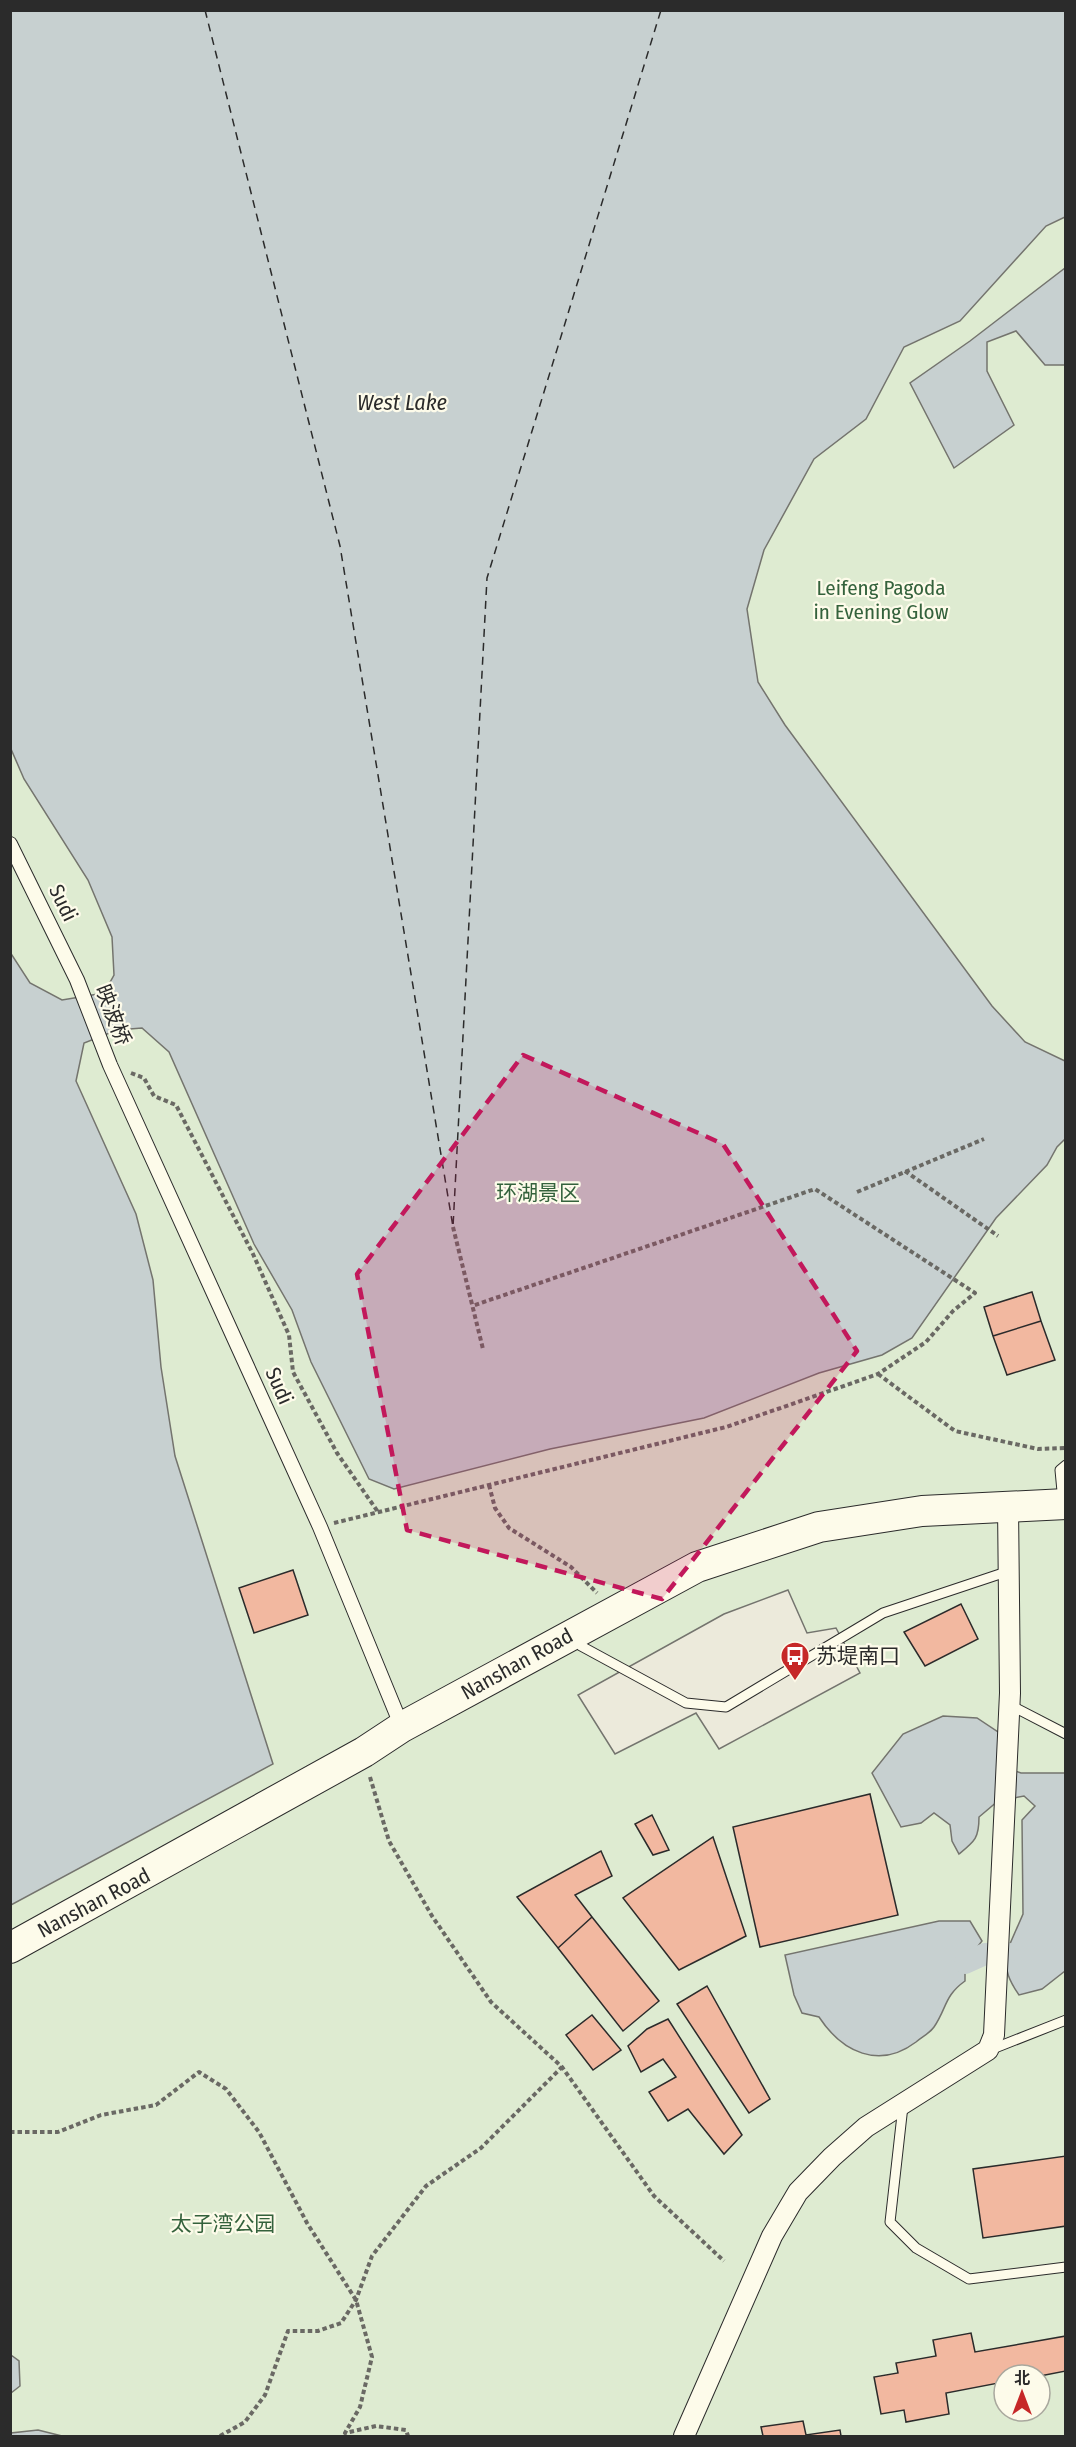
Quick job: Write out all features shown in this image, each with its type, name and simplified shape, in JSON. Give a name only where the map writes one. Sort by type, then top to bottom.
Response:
[{"type":"main road","name":"Nanshan Road","points":[[10,1948],[364,1752],[402,1727],[697,1567],[819,1527],[922,1511],[1064,1504]]},
{"type":"street","name":"Sudi","points":[[10,844],[77,980]]},
{"type":"street","name":"映波桥","points":[[77,980],[110,1065]]},
{"type":"street","name":"Sudi","points":[[110,1065],[320,1527],[402,1727]]},
{"type":"street","points":[[684,2436],[772,2236],[798,2192],[832,2157],[866,2127],[988,2050],[994,2035],[1010,1705],[1008,1506]]},
{"type":"lane","points":[[1064,1504],[1060,1470],[1065,1465]]},
{"type":"lane","points":[[571,1635],[581,1646],[686,1703],[726,1707],[883,1613],[1009,1571]]},
{"type":"lane","points":[[1010,1705],[1065,1734]]},
{"type":"lane","points":[[988,2050],[1065,2020]]},
{"type":"lane","points":[[904,2103],[890,2222],[916,2248],[969,2279],[1065,2267]]},
{"type":"path","points":[[110,1065],[144,1078],[154,1095],[176,1105],[253,1254],[289,1335],[293,1372],[338,1453],[378,1512]]},
{"type":"path","points":[[857,1192],[984,1138]]},
{"type":"path","points":[[905,1171],[998,1236]]},
{"type":"path","points":[[320,1527],[726,1427],[878,1374],[926,1342],[953,1311],[975,1293],[815,1189],[472,1306]]},
{"type":"path","points":[[453,1227],[483,1349]]},
{"type":"path","points":[[878,1374],[955,1431],[1038,1449],[1065,1448]]},
{"type":"path","points":[[489,1485],[495,1508],[509,1528],[571,1567],[614,1612]]},
{"type":"path","points":[[364,1752],[388,1841],[432,1916],[491,2002],[562,2067],[654,2196],[724,2261]]},
{"type":"path","points":[[220,2436],[245,2422],[265,2395],[288,2331],[318,2331],[341,2323],[356,2300],[372,2256],[426,2186],[481,2148],[562,2067]]},
{"type":"path","points":[[10,2132],[58,2132],[102,2115],[156,2105],[199,2072],[226,2088],[258,2132],[307,2223],[356,2300],[372,2358],[360,2407],[345,2433],[376,2426],[406,2430],[408,2436]]},
{"type":"highlighted area","points":[[523,1055],[723,1144],[857,1351],[662,1599],[407,1530],[357,1274]]},
{"type":"green space","name":"环湖景区","points":[[11,11],[1065,11],[1065,2436],[11,2436]]},
{"type":"shaded area","points":[[788,1590],[807,1633],[836,1628],[860,1673],[719,1749],[696,1713],[615,1754],[578,1695],[724,1614]]},
{"type":"water","name":"West Lake","points":[[11,11],[1065,11],[1065,217],[1046,226],[960,321],[904,347],[866,419],[814,459],[764,550],[747,609],[758,682],[785,725],[992,1006],[1025,1042],[1065,1061],[1065,1139],[1057,1147],[1047,1165],[996,1218],[912,1338],[882,1355],[819,1373],[704,1418],[550,1449],[394,1489],[369,1479],[311,1362],[292,1310],[254,1244],[169,1052],[142,1028],[117,1030],[84,1043],[76,1081],[136,1214],[153,1280],[161,1367],[175,1456],[273,1764],[11,1905],[10,952],[30,983],[62,1000],[104,993],[114,975],[112,937],[88,880],[24,779],[11,749]]},
{"type":"water","points":[[1065,268],[1065,365],[1045,365],[1016,331],[987,342],[987,371],[1014,425],[954,468],[910,383],[970,341]]},
{"type":"water","points":[[943,1716],[977,1718],[1004,1736],[1004,1767],[1021,1773],[1065,1773],[1065,1971],[1042,1989],[1019,1995],[1008,1976],[1006,1965],[1006,1953],[1023,1914],[1022,1820],[1035,1806],[1024,1796],[998,1801],[979,1817],[975,1838],[959,1854],[952,1841],[950,1825],[934,1813],[921,1823],[901,1827],[872,1773],[903,1734]]},
{"type":"water","points":[[939,1921],[970,1921],[982,1941],[965,1963],[965,1981],[949,1997],[932,2029],[916,2042],[888,2055],[875,2056],[862,2053],[839,2040],[819,2017],[802,2013],[794,1995],[785,1955]]},
{"type":"water","points":[[11,2355],[19,2361],[20,2386],[11,2393]]},
{"type":"water","points":[[38,2430],[62,2436],[11,2436],[11,2433]]},
{"type":"building","points":[[1032,1292],[1041,1321],[993,1336],[984,1307]]},
{"type":"building","points":[[1041,1321],[1055,1360],[1007,1375],[993,1336]]},
{"type":"building","points":[[293,1570],[308,1615],[254,1633],[239,1588]]},
{"type":"building","points":[[961,1604],[978,1639],[925,1666],[904,1632]]},
{"type":"building","points":[[870,1794],[898,1915],[760,1947],[733,1827]]},
{"type":"building","points":[[652,1815],[669,1850],[653,1855],[635,1824]]},
{"type":"building","points":[[713,1837],[746,1936],[679,1970],[623,1898]]},
{"type":"building","points":[[601,1851],[612,1876],[575,1895],[592,1917],[558,1948],[517,1897]]},
{"type":"building","points":[[592,1917],[659,2001],[623,2031],[558,1948]]},
{"type":"building","points":[[707,1986],[770,2099],[749,2113],[677,2004]]},
{"type":"building","points":[[592,2015],[621,2050],[593,2070],[566,2035]]},
{"type":"building","points":[[668,2019],[742,2135],[724,2154],[688,2109],[668,2121],[649,2092],[676,2077],[663,2059],[641,2072],[628,2046],[647,2029]]},
{"type":"building","points":[[1066,2156],[1066,2226],[983,2238],[973,2169]]},
{"type":"building","points":[[971,2333],[975,2352],[1066,2336],[1066,2371],[1052,2374],[1052,2363],[992,2363],[992,2384],[946,2393],[949,2414],[906,2422],[904,2410],[881,2414],[874,2377],[898,2373],[896,2363],[936,2356],[933,2340]]},
{"type":"building","points":[[803,2421],[806,2435],[840,2430],[841,2436],[763,2436],[761,2427]]},
{"type":"waterway","points":[[965,1963],[985,1954],[1006,1953]]},
{"type":"ferry route","points":[[205,10],[340,546],[453,1227],[487,578],[661,10]]},
{"type":"place","name":"苏堤南口","points":[[795,1682]]},
{"type":"park label","name":"Leifeng Pagoda in Evening Glow","points":[[881,600]]},
{"type":"park label","name":"太子湾公园","points":[[223,2224]]}]
